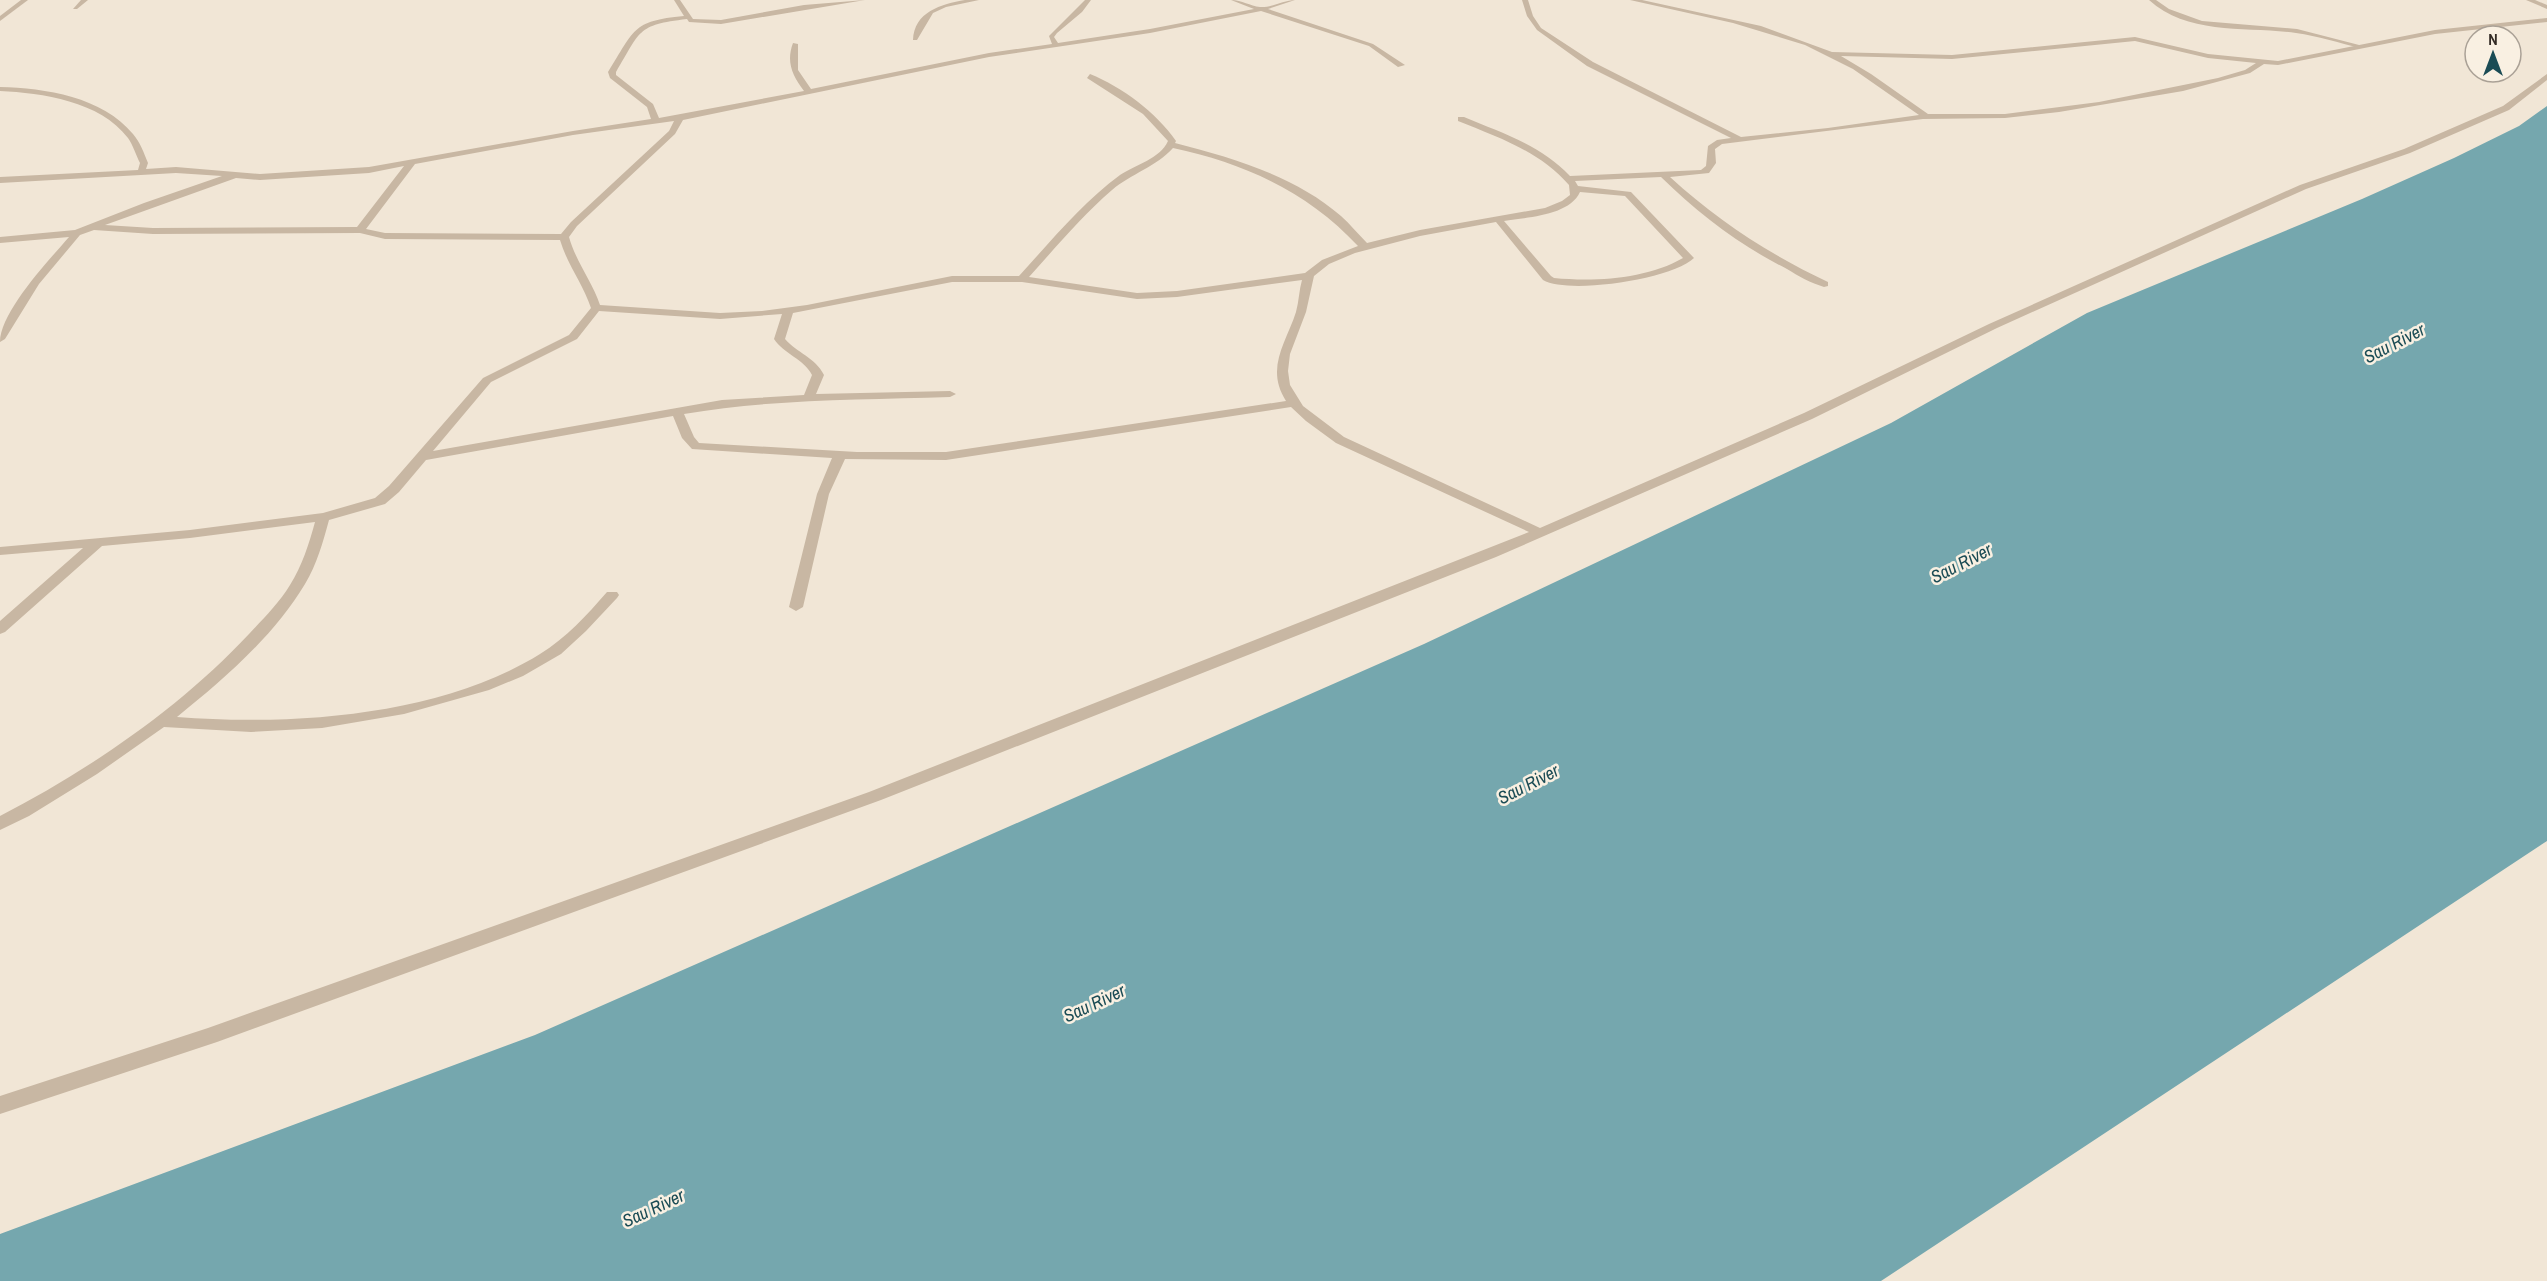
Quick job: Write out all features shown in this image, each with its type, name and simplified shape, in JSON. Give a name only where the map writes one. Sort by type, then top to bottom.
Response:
[{"type":"street","points":[[0,19],[26,0]]},
{"type":"street","points":[[75,8],[85,0]]},
{"type":"street","points":[[677,0],[691,21],[701,23],[728,23],[770,12],[862,0]]},
{"type":"street","points":[[915,39],[922,21],[935,8],[976,0]]},
{"type":"street","points":[[1056,45],[1051,37],[1074,18],[1088,0]]},
{"type":"street","points":[[1233,0],[1371,45],[1401,65]]},
{"type":"street","points":[[0,180],[195,170],[235,175],[309,175],[369,170],[573,133],[680,118],[989,55],[1150,32],[1258,10],[1292,0]]},
{"type":"street","points":[[1525,0],[1530,16],[1539,29],[1590,64],[1740,139]]},
{"type":"street","points":[[1633,0],[1753,25],[1833,54],[1897,95],[1926,117]]},
{"type":"street","points":[[2151,0],[2167,11],[2194,21],[2297,32],[2360,46]]},
{"type":"street","points":[[2529,0],[2547,7]]},
{"type":"street","points":[[656,121],[650,106],[612,72],[636,33],[644,26],[688,17]]},
{"type":"street","points":[[1833,54],[1952,57],[2135,39],[2208,56],[2262,62],[2292,61],[2436,32],[2547,20]]},
{"type":"street","points":[[795,44],[792,60],[794,71],[809,92]]},
{"type":"street","points":[[1568,179],[1709,171],[1712,166],[1711,148],[1713,144],[1926,117],[2004,116],[2156,94],[2239,75],[2258,67],[2262,62]]},
{"type":"street","points":[[1022,279],[1100,198],[1124,177],[1164,153],[1172,145],[1173,141],[1169,135],[1150,116],[1090,76]]},
{"type":"street","points":[[0,1105],[210,1036],[875,796],[1491,554],[1808,416],[1993,326],[2303,187],[2407,151],[2506,108],[2547,76]]},
{"type":"street","points":[[0,89],[44,92],[79,103],[109,118],[130,134],[144,163],[141,172]]},
{"type":"street","points":[[564,237],[574,224],[672,132],[680,118]]},
{"type":"street","points":[[1461,119],[1531,148],[1550,160],[1576,189],[1575,195],[1566,203],[1547,210],[1413,234],[1364,246],[1316,267],[1308,276],[1302,312],[1282,358],[1282,381],[1294,403],[1310,420],[1340,440],[1539,532]]},
{"type":"street","points":[[1172,145],[1243,166],[1280,182],[1336,217],[1364,246]]},
{"type":"street","points":[[360,230],[412,162]]},
{"type":"street","points":[[0,240],[77,233],[147,205],[235,175]]},
{"type":"street","points":[[1663,175],[1695,207],[1726,231],[1771,260],[1824,284]]},
{"type":"street","points":[[1498,220],[1552,281],[1618,280],[1663,270],[1689,258],[1628,194],[1576,189]]},
{"type":"street","points":[[95,227],[153,231],[360,230],[385,236],[564,237]]},
{"type":"street","points":[[0,339],[35,283],[77,233]]},
{"type":"street","points":[[564,237],[570,258],[589,287],[596,308]]},
{"type":"street","points":[[596,308],[720,316],[789,310],[952,279],[1022,279],[1137,296],[1178,294],[1308,276]]},
{"type":"street","points":[[0,551],[190,534],[323,517],[380,501],[394,489],[487,380],[573,337],[596,308]]},
{"type":"street","points":[[789,310],[779,339],[784,347],[816,367],[818,375],[809,398]]},
{"type":"street","points":[[420,457],[722,404],[809,398],[950,394]]},
{"type":"street","points":[[678,412],[688,438],[696,446],[896,457],[966,453],[1294,403]]},
{"type":"street","points":[[796,607],[823,494],[840,455]]},
{"type":"street","points":[[0,824],[104,763],[186,701],[239,654],[292,592],[313,555],[323,517]]},
{"type":"street","points":[[0,629],[98,542]]},
{"type":"street","points":[[159,721],[250,727],[320,724],[449,697],[501,680],[544,658],[577,634],[612,595]]},
{"type":"water","name":"Sau River","points":[[2547,106],[2547,841],[1881,1281],[0,1281],[0,1234],[535,1035],[1424,644],[1891,423],[2087,313],[2362,199],[2454,158],[2519,126]]}]
